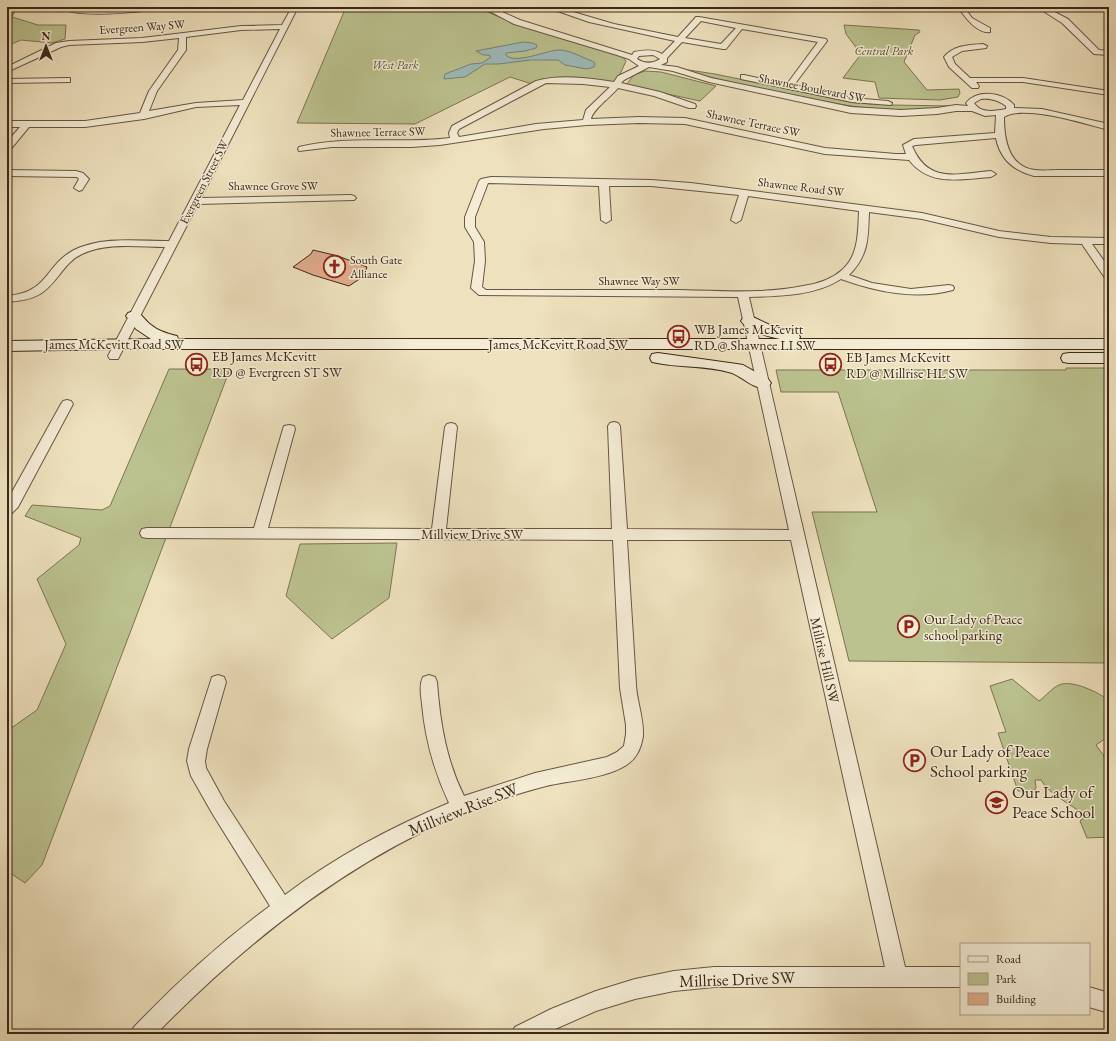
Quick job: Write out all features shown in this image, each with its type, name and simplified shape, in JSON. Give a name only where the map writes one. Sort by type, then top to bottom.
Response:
[{"type":"main road","points":[[134,316],[149,333],[163,338],[192,344]]},
{"type":"main road","points":[[749,321],[768,331],[780,335],[825,344]]},
{"type":"main road","name":"James McKevitt Road SW","points":[[7,360],[192,344],[755,351],[1109,358]]},
{"type":"main road","name":"James McKevitt Road SW","points":[[7,346],[24,345],[117,350],[658,358],[825,344],[1109,344]]},
{"type":"main road","points":[[658,358],[717,364],[737,369],[762,383]]},
{"type":"street","points":[[63,7],[69,9],[112,10],[162,7]]},
{"type":"street","name":"Evergreen Street SW","points":[[117,350],[295,7]]},
{"type":"street","points":[[486,7],[517,22],[607,49],[633,59]]},
{"type":"street","points":[[549,7],[587,20],[633,31],[678,41],[723,47],[741,26]]},
{"type":"street","points":[[961,7],[969,19],[987,30]]},
{"type":"street","points":[[969,7],[997,7]]},
{"type":"street","points":[[1040,7],[1065,22],[1080,34],[1097,52],[1109,53]]},
{"type":"street","points":[[618,81],[647,65],[660,64],[678,41],[699,19],[823,41],[789,87]]},
{"type":"street","name":"Evergreen Way SW","points":[[7,70],[65,43],[142,40],[251,27],[285,27]]},
{"type":"street","points":[[144,116],[144,110],[148,98],[182,50],[184,41],[182,36]]},
{"type":"street","points":[[587,122],[589,112],[608,95],[636,54],[648,53],[678,41]]},
{"type":"street","points":[[983,46],[960,48],[948,57],[952,65],[967,80],[993,97],[1015,104],[1042,106],[1088,113]]},
{"type":"street","points":[[607,49],[659,54],[669,63],[677,66],[702,69]]},
{"type":"street","name":"Shawnee Boulevard SW","points":[[633,59],[639,64],[674,69],[709,80],[850,110],[901,113],[937,111],[956,108],[995,113],[1007,112]]},
{"type":"street","name":"Shawnee Boulevard SW","points":[[737,76],[860,101],[898,104]]},
{"type":"street","points":[[7,81],[66,80]]},
{"type":"street","points":[[967,80],[1023,80],[1109,93]]},
{"type":"street","points":[[967,80],[976,94],[975,98],[970,103],[1000,133]]},
{"type":"street","name":"Shawnee Terrace SW","points":[[455,140],[453,134],[455,128],[544,82],[618,81],[692,106]]},
{"type":"street","points":[[913,104],[954,103],[975,98],[993,97]]},
{"type":"street","points":[[1002,100],[1010,105],[1011,108],[1000,116],[1000,133],[1003,150],[1014,164],[1027,171],[1109,173]]},
{"type":"street","points":[[7,124],[85,124],[127,122],[144,116],[196,105],[246,102]]},
{"type":"street","points":[[1007,112],[1021,110],[1036,111],[1109,127]]},
{"type":"street","name":"Shawnee Terrace SW","points":[[302,149],[321,145],[403,144],[455,140],[548,125],[651,120],[685,121],[825,151],[912,157]]},
{"type":"street","points":[[7,148],[27,124]]},
{"type":"street","points":[[991,174],[975,179],[933,175],[925,172],[912,157],[907,145],[914,142],[1000,133]]},
{"type":"street","points":[[1088,173],[1083,164],[1109,169]]},
{"type":"street","points":[[7,173],[76,174],[80,175],[84,179],[79,188]]},
{"type":"street","name":"Shawnee Road SW","points":[[487,180],[651,183],[922,216],[999,234],[1051,240],[1109,241]]},
{"type":"street","name":"Shawnee Way SW","points":[[487,180],[484,181],[470,217],[470,227],[479,242],[480,261],[476,288],[483,293],[743,294],[781,293],[814,288],[842,276],[856,262],[860,249],[864,208]]},
{"type":"street","points":[[604,183],[606,220]]},
{"type":"street","points":[[736,220],[744,194]]},
{"type":"street","name":"Shawnee Grove SW","points":[[195,200],[350,198]]},
{"type":"street","points":[[1085,241],[1109,276]]},
{"type":"street","points":[[7,299],[28,295],[40,290],[70,257],[170,249]]},
{"type":"street","points":[[842,276],[870,286],[910,292],[949,288]]},
{"type":"street","name":"Millrise Hill SW","points":[[743,294],[897,977]]},
{"type":"street","points":[[7,509],[12,503],[67,404]]},
{"type":"street","name":"Millview Rise SW","points":[[141,1034],[173,1002],[239,942],[282,908],[337,869],[366,852],[415,827],[460,807],[513,787],[547,777],[611,764],[622,759],[630,750],[635,733],[628,695],[614,426]]},
{"type":"street","points":[[438,534],[451,427]]},
{"type":"street","points":[[259,534],[289,429]]},
{"type":"street","name":"Millview Drive SW","points":[[147,533],[620,536],[797,535]]},
{"type":"street","points":[[218,682],[198,749],[196,770],[282,908]]},
{"type":"street","points":[[429,682],[430,714],[434,738],[448,785],[460,807]]},
{"type":"street","name":"Millrise Drive SW","points":[[522,1034],[548,1021],[600,1000],[633,990],[674,981],[714,977],[960,977]]},
{"type":"street","points":[[1090,997],[1109,1003]]},
{"type":"green space","points":[[7,7],[17,7],[12,17],[38,25],[66,25],[65,39],[52,43],[21,40],[7,46]]},
{"type":"green space","name":"West Park","points":[[346,7],[482,7],[485,11],[521,26],[622,56],[626,61],[616,83],[542,79],[532,84],[510,77],[415,124],[297,123]]},
{"type":"green space","name":"Central Park","points":[[844,25],[919,30],[920,32],[915,35],[904,62],[927,90],[959,89],[960,93],[958,97],[940,100],[879,98],[875,82],[843,78],[861,54],[846,34]]},
{"type":"green space","points":[[682,69],[715,74],[855,103],[953,106],[910,110],[868,108],[732,82]]},
{"type":"green space","points":[[645,71],[661,72],[716,86],[700,101],[626,85],[634,75]]},
{"type":"green space","points":[[1066,368],[1109,368],[1109,663],[849,661],[812,512],[877,512],[838,392],[781,392],[776,370],[1066,370]]},
{"type":"green space","points":[[169,369],[230,369],[42,865],[25,883],[7,871],[7,731],[37,710],[66,644],[37,579],[79,545],[81,538],[25,516],[32,505],[102,510],[110,506]]},
{"type":"green space","points":[[397,543],[389,598],[332,639],[286,596],[300,544]]},
{"type":"green space","points":[[1012,679],[1039,701],[1056,686],[1064,684],[1078,685],[1109,700],[1109,736],[1096,745],[1104,756],[1109,767],[1109,837],[1087,838],[1080,821],[1088,818],[1050,791],[1041,780],[1035,780],[1035,790],[1018,791],[998,733],[1006,732],[990,686]]},
{"type":"water","points":[[523,42],[537,45],[536,48],[506,53],[506,55],[510,58],[524,58],[563,50],[592,61],[595,63],[594,67],[587,69],[565,65],[558,60],[530,60],[499,64],[485,64],[465,77],[444,79],[445,74],[471,64],[482,63],[491,57],[476,51]]},
{"type":"building","name":"South Gate Alliance","points":[[313,250],[338,256],[367,267],[364,276],[349,286],[293,267],[311,254]]},
{"type":"place","name":"South Gate Alliance","points":[[335,267]]},
{"type":"place","name":"WB James McKevitt RD @ Shawnee LI SW","points":[[678,337]]},
{"type":"place","name":"EB James McKevitt RD @ Evergreen ST SW","points":[[196,364]]},
{"type":"place","name":"EB James McKevitt RD @ Millrise HL SW","points":[[830,365]]},
{"type":"place","name":"Our Lady of Peace school parking","points":[[909,627]]},
{"type":"place","name":"Our Lady of Peace School parking","points":[[915,761]]},
{"type":"place","name":"Our Lady of Peace School","points":[[996,802]]}]
